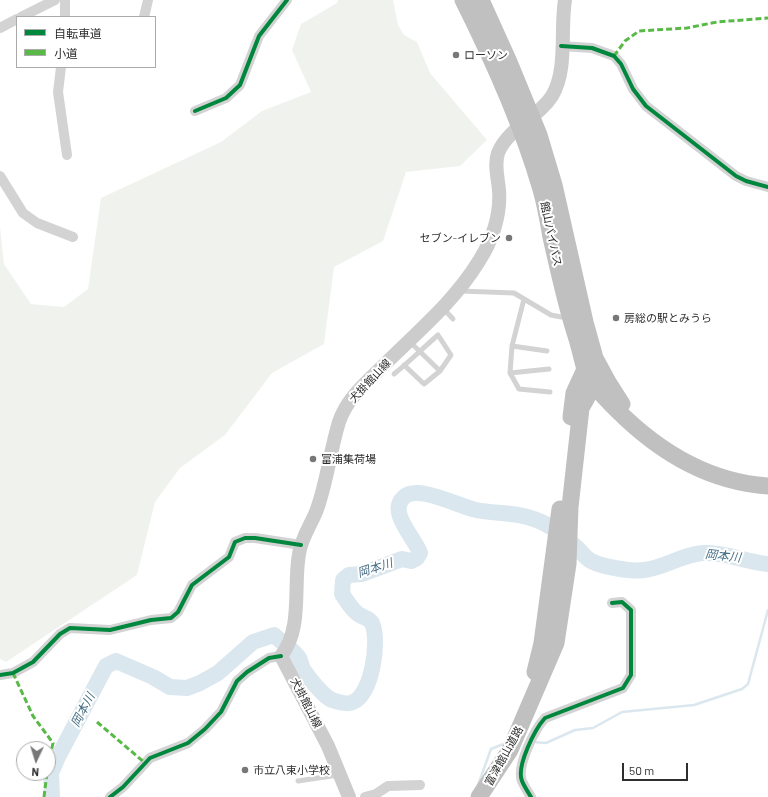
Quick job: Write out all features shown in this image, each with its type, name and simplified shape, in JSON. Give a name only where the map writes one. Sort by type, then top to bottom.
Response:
[{"type":"highway","name":"館山バイパス","points":[[463,0],[525,122],[539,135],[554,185],[584,322],[595,358],[594,376]]},
{"type":"highway","name":"館山バイパス","points":[[481,0],[509,62],[541,187],[570,318],[594,376],[621,402],[662,449],[716,477],[751,485],[768,486]]},
{"type":"highway","name":"富津館山道路","points":[[480,797],[502,764],[526,713],[561,563],[572,402],[577,384],[594,376]]},
{"type":"main road","name":"犬掛館山線","points":[[349,797],[341,775],[283,655],[291,639],[301,545],[316,512],[340,421],[350,400],[442,308],[480,261],[496,224],[500,206],[496,166],[498,154],[505,142],[547,102],[557,85],[560,73],[565,0]]},
{"type":"street","points":[[23,16],[55,0]]},
{"type":"street","points":[[65,0],[65,16]]},
{"type":"street","points":[[144,16],[148,0]]},
{"type":"street","points":[[195,111],[226,98],[240,85],[258,36],[287,0]]},
{"type":"street","points":[[0,28],[16,20]]},
{"type":"street","points":[[561,46],[592,48],[614,56],[621,64],[634,89],[646,106],[736,176],[746,181],[768,187]]},
{"type":"street","points":[[61,68],[58,92],[68,155]]},
{"type":"street","points":[[0,176],[23,213],[36,223],[73,237]]},
{"type":"street","points":[[0,675],[13,673],[33,662],[60,634],[70,628],[110,630],[151,620],[171,618],[178,612],[192,585],[229,557],[235,542],[245,538],[301,545]]},
{"type":"street","points":[[531,797],[521,780],[520,771],[538,726],[545,718],[623,688],[631,675],[631,610],[622,602],[612,603]]},
{"type":"street","points":[[110,797],[123,787],[150,758],[188,743],[205,729],[221,712],[237,681],[247,672],[269,658],[283,655]]},
{"type":"street","points":[[365,797],[376,794],[388,786],[420,785]]},
{"type":"lane","points":[[457,291],[514,293],[551,315],[570,318]]},
{"type":"lane","points":[[524,299],[512,346],[510,373],[519,389],[550,392]]},
{"type":"lane","points":[[442,308],[453,319]]},
{"type":"lane","points":[[394,374],[404,365],[419,352],[438,336],[451,355],[440,371],[424,384],[404,365]]},
{"type":"lane","points":[[408,341],[440,371]]},
{"type":"lane","points":[[512,346],[547,351]]},
{"type":"lane","points":[[510,373],[549,369]]},
{"type":"lane","points":[[298,781],[341,775]]},
{"type":"shaded area","points":[[338,0],[393,0],[398,25],[404,35],[417,42],[430,73],[487,140],[460,166],[406,172],[383,241],[334,267],[324,344],[272,373],[225,435],[180,468],[155,502],[137,575],[6,662],[0,659],[0,227],[4,264],[31,304],[64,307],[88,289],[101,198],[221,142],[262,111],[311,92],[292,50],[301,24],[337,3]]},
{"type":"waterway","name":"岡本川","points":[[52,797],[51,773],[58,757],[106,666],[116,661],[153,677],[170,687],[187,688],[218,673],[253,642],[274,635],[300,659],[302,668],[321,691],[329,698],[337,702],[348,703],[353,702],[360,697],[365,689],[373,666],[375,654],[374,631],[371,621],[357,614],[342,594],[343,580],[349,575],[362,574],[402,559],[411,561],[417,558],[420,553],[400,517],[399,510],[400,503],[404,497],[410,494],[419,493],[429,495],[476,510],[531,518],[544,523],[558,532],[591,561],[625,570],[651,569],[688,556],[703,553],[720,554],[768,564]]},
{"type":"waterway","points":[[533,742],[546,743],[575,730],[593,728],[622,712],[694,705],[742,689],[748,684],[768,610]]},
{"type":"waterway","points":[[478,785],[491,749],[506,743]]},
{"type":"marked path","points":[[614,56],[625,41],[639,31],[687,28],[717,22],[768,18]]},
{"type":"marked path","points":[[13,673],[33,716],[52,741]]},
{"type":"marked path","points":[[97,722],[145,763]]},
{"type":"marked path","points":[[44,797],[46,781]]},
{"type":"cycle path","points":[[195,111],[226,98],[240,85],[259,36],[287,0]]},
{"type":"cycle path","points":[[561,46],[592,48],[614,56],[621,64],[633,89],[646,106],[736,176],[746,181],[768,187]]},
{"type":"cycle path","points":[[0,675],[13,673],[33,662],[60,634],[70,628],[110,630],[151,620],[171,618],[178,612],[192,585],[229,557],[235,542],[245,538],[255,538],[301,545]]},
{"type":"cycle path","points":[[531,797],[522,781],[522,766],[524,757],[536,730],[545,718],[623,688],[631,675],[631,610],[622,602],[612,603]]},
{"type":"cycle path","points":[[110,797],[123,787],[150,758],[188,743],[205,729],[221,712],[237,681],[247,672],[269,658],[281,656]]},
{"type":"place","name":"ローソン","points":[[456,55]]},
{"type":"place","name":"セブン-イレブン","points":[[509,238]]},
{"type":"place","name":"房総の駅とみうら","points":[[616,318]]},
{"type":"place","name":"富浦集荷場","points":[[313,459]]},
{"type":"place","name":"市立八束小学校","points":[[245,770]]}]
